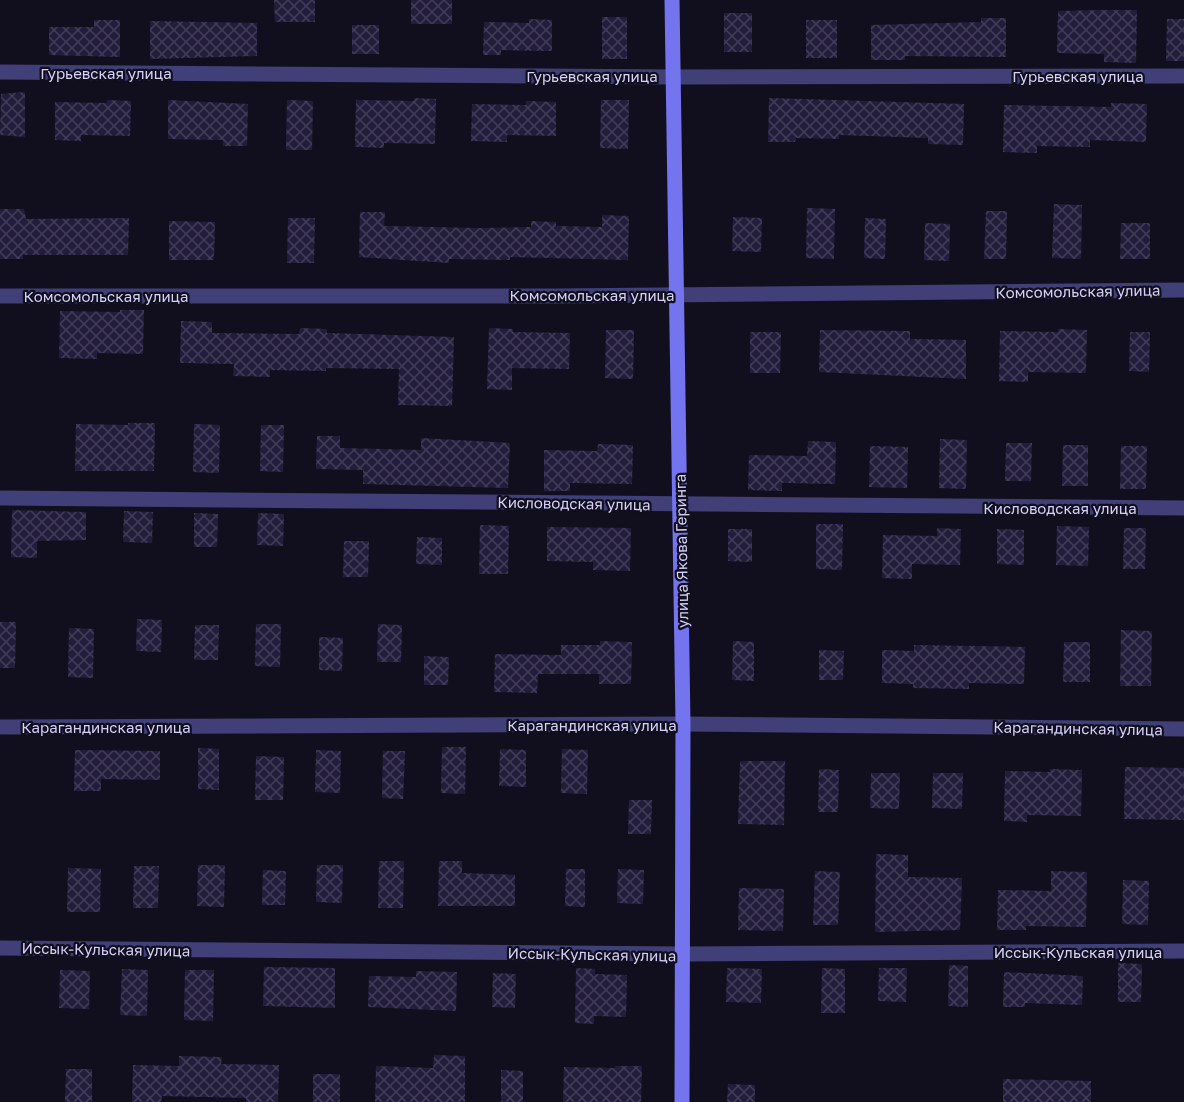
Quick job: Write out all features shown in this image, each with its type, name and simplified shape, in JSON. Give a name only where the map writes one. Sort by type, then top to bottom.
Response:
[{"type":"street","name":"улица Якова Геринга","points":[[672,0],[683,724],[682,1102]]},
{"type":"street","name":"Гурьевская улица","points":[[0,72],[673,77],[1184,76]]},
{"type":"street","name":"Комсомольская улица","points":[[0,296],[676,295],[1184,290]]},
{"type":"street","name":"Кисловодская улица","points":[[0,498],[1184,508]]},
{"type":"street","name":"Карагандинская улица","points":[[0,727],[683,724],[1184,729]]},
{"type":"street","name":"Иссык-Кульская улица","points":[[0,948],[682,954],[1184,951]]},
{"type":"building","points":[[274,0],[315,0],[315,22],[275,22]]},
{"type":"building","points":[[411,0],[452,0],[452,24],[411,24]]},
{"type":"building","points":[[1137,10],[1136,63],[1104,62],[1104,54],[1057,53],[1058,11]]},
{"type":"building","points":[[724,13],[752,13],[752,52],[724,52]]},
{"type":"building","points":[[602,17],[627,17],[627,59],[602,59]]},
{"type":"building","points":[[981,18],[1006,18],[1006,57],[905,56],[905,60],[871,60],[871,25],[981,22]]},
{"type":"building","points":[[529,19],[552,20],[552,51],[501,50],[501,55],[483,55],[484,22],[529,23]]},
{"type":"building","points":[[1167,19],[1184,19],[1184,61],[1166,61]]},
{"type":"building","points":[[94,20],[120,20],[120,57],[49,55],[49,27],[94,27]]},
{"type":"building","points":[[806,20],[837,20],[837,58],[806,58]]},
{"type":"building","points":[[150,21],[257,23],[257,56],[150,59]]},
{"type":"building","points":[[352,25],[379,25],[379,54],[352,54]]},
{"type":"building","points":[[25,92],[25,137],[0,135],[1,94]]},
{"type":"building","points":[[414,98],[436,99],[435,144],[384,143],[384,148],[355,147],[356,100],[414,101]]},
{"type":"building","points":[[769,98],[964,104],[963,145],[928,144],[928,138],[839,135],[839,139],[796,138],[795,142],[768,142]]},
{"type":"building","points":[[107,100],[131,101],[130,136],[81,135],[81,141],[55,140],[55,102],[107,103]]},
{"type":"building","points":[[168,100],[248,104],[247,146],[223,146],[223,140],[168,139]]},
{"type":"building","points":[[287,100],[313,101],[312,150],[286,150]]},
{"type":"building","points":[[601,100],[629,100],[628,149],[600,148]]},
{"type":"building","points":[[526,101],[556,102],[556,136],[507,135],[507,142],[471,141],[472,104],[526,105]]},
{"type":"building","points":[[1111,103],[1147,104],[1146,142],[1090,140],[1090,147],[1037,146],[1037,153],[1003,152],[1004,105],[1111,107]]},
{"type":"building","points":[[1054,204],[1082,205],[1081,259],[1052,258]]},
{"type":"building","points":[[807,208],[835,209],[834,259],[806,258]]},
{"type":"building","points":[[0,209],[24,209],[26,219],[129,218],[128,255],[23,255],[23,259],[0,259]]},
{"type":"building","points":[[986,211],[1007,211],[1006,259],[984,259]]},
{"type":"building","points":[[360,212],[385,212],[384,226],[479,228],[531,227],[531,221],[556,222],[556,226],[602,227],[602,215],[629,216],[628,260],[510,257],[510,260],[449,259],[449,263],[359,257]]},
{"type":"building","points":[[733,217],[762,218],[761,252],[732,251]]},
{"type":"building","points":[[288,218],[315,218],[314,263],[287,263]]},
{"type":"building","points":[[865,218],[886,219],[885,259],[864,258]]},
{"type":"building","points":[[169,221],[215,222],[214,260],[169,260]]},
{"type":"building","points":[[925,223],[950,224],[949,261],[924,260]]},
{"type":"building","points":[[1121,223],[1150,223],[1150,259],[1120,259]]},
{"type":"building","points":[[120,310],[144,310],[143,354],[97,353],[97,359],[59,358],[60,311],[120,312]]},
{"type":"building","points":[[181,321],[212,322],[212,333],[299,334],[300,328],[327,329],[327,333],[454,337],[452,406],[398,405],[399,369],[270,370],[270,377],[233,376],[234,364],[180,363]]},
{"type":"building","points":[[489,328],[513,329],[513,332],[570,333],[569,369],[512,368],[512,390],[487,389]]},
{"type":"building","points":[[1058,329],[1087,330],[1086,373],[1028,372],[1028,382],[999,381],[1000,331],[1058,332]]},
{"type":"building","points":[[606,330],[634,330],[633,379],[605,378]]},
{"type":"building","points":[[820,330],[910,331],[910,339],[966,340],[966,379],[819,372]]},
{"type":"building","points":[[750,332],[781,332],[780,373],[750,373]]},
{"type":"building","points":[[1130,332],[1150,332],[1149,372],[1129,371]]},
{"type":"building","points":[[128,423],[155,423],[154,471],[75,471],[76,424],[128,425]]},
{"type":"building","points":[[194,424],[220,425],[219,473],[193,472]]},
{"type":"building","points":[[261,425],[284,425],[283,472],[260,471]]},
{"type":"building","points":[[317,436],[340,436],[340,448],[421,450],[421,438],[510,443],[508,488],[363,484],[363,470],[316,469]]},
{"type":"building","points":[[940,439],[967,440],[966,489],[939,488]]},
{"type":"building","points":[[808,441],[836,442],[835,484],[782,483],[782,491],[748,490],[749,455],[807,456]]},
{"type":"building","points":[[1006,443],[1032,443],[1031,481],[1005,481]]},
{"type":"building","points":[[598,444],[633,445],[632,484],[570,483],[570,491],[544,491],[544,450],[597,451]]},
{"type":"building","points":[[1063,445],[1088,445],[1088,486],[1062,486]]},
{"type":"building","points":[[870,446],[908,447],[907,488],[869,487]]},
{"type":"building","points":[[1121,446],[1147,446],[1146,489],[1120,489]]},
{"type":"building","points":[[12,510],[86,512],[86,540],[37,541],[37,558],[11,557]]},
{"type":"building","points":[[124,511],[153,512],[152,543],[123,542]]},
{"type":"building","points":[[194,513],[218,514],[217,547],[194,547]]},
{"type":"building","points":[[258,513],[284,514],[283,546],[257,545]]},
{"type":"building","points":[[816,524],[843,524],[842,570],[816,569]]},
{"type":"building","points":[[480,525],[509,526],[508,574],[479,574]]},
{"type":"building","points":[[1057,526],[1089,527],[1088,566],[1056,565]]},
{"type":"building","points":[[547,527],[631,528],[630,571],[593,570],[593,562],[547,561]]},
{"type":"building","points":[[937,528],[961,529],[960,565],[912,564],[912,579],[882,578],[883,535],[937,536]]},
{"type":"building","points":[[1124,528],[1146,528],[1145,569],[1123,569]]},
{"type":"building","points":[[728,529],[752,529],[752,562],[728,561]]},
{"type":"building","points":[[997,529],[1024,530],[1024,565],[997,564]]},
{"type":"building","points":[[417,537],[442,538],[442,565],[416,564]]},
{"type":"building","points":[[344,541],[369,541],[368,577],[343,577]]},
{"type":"building","points":[[137,619],[162,620],[161,652],[136,651]]},
{"type":"building","points":[[0,622],[16,622],[15,668],[0,668]]},
{"type":"building","points":[[256,624],[281,624],[280,667],[255,666]]},
{"type":"building","points":[[378,624],[402,625],[401,662],[377,662]]},
{"type":"building","points":[[195,625],[219,625],[218,660],[194,660]]},
{"type":"building","points":[[69,628],[94,629],[93,678],[68,677]]},
{"type":"building","points":[[1121,630],[1152,631],[1151,686],[1120,686]]},
{"type":"building","points":[[319,637],[343,638],[342,671],[319,670]]},
{"type":"building","points":[[600,641],[632,642],[631,684],[599,684],[599,674],[538,674],[537,693],[494,692],[495,654],[561,655],[561,645],[600,645]]},
{"type":"building","points":[[733,641],[754,642],[754,681],[732,680]]},
{"type":"building","points":[[1064,642],[1090,642],[1090,682],[1063,682]]},
{"type":"building","points":[[914,645],[1025,647],[1024,684],[969,683],[969,689],[913,688],[913,684],[882,683],[882,650],[914,651]]},
{"type":"building","points":[[819,650],[844,651],[843,680],[819,680]]},
{"type":"building","points":[[424,656],[449,657],[448,685],[424,685]]},
{"type":"building","points":[[442,747],[466,747],[465,794],[441,793]]},
{"type":"building","points":[[198,748],[219,749],[219,790],[198,789]]},
{"type":"building","points":[[500,749],[526,750],[526,787],[499,786]]},
{"type":"building","points":[[562,749],[588,750],[587,794],[561,793]]},
{"type":"building","points":[[75,750],[160,751],[160,780],[101,779],[101,791],[74,791]]},
{"type":"building","points":[[316,750],[341,751],[340,793],[315,792]]},
{"type":"building","points":[[383,751],[405,751],[403,799],[382,798]]},
{"type":"building","points":[[256,756],[284,757],[283,800],[255,800]]},
{"type":"building","points":[[740,761],[785,761],[784,825],[738,824]]},
{"type":"building","points":[[1125,767],[1184,768],[1184,820],[1124,819]]},
{"type":"building","points":[[819,769],[839,770],[838,812],[818,812]]},
{"type":"building","points":[[1050,769],[1082,770],[1081,816],[1027,815],[1027,822],[1004,821],[1005,771],[1050,772]]},
{"type":"building","points":[[871,773],[900,773],[899,809],[870,808]]},
{"type":"building","points":[[933,773],[963,773],[962,809],[932,808]]},
{"type":"building","points":[[629,800],[652,800],[651,834],[628,834]]},
{"type":"building","points":[[876,854],[908,855],[908,877],[962,878],[960,930],[875,932]]},
{"type":"building","points":[[379,861],[404,861],[403,908],[378,908]]},
{"type":"building","points":[[439,861],[462,861],[462,873],[515,875],[515,906],[438,906]]},
{"type":"building","points":[[198,865],[225,865],[224,907],[197,906]]},
{"type":"building","points":[[317,865],[343,865],[342,903],[316,902]]},
{"type":"building","points":[[134,866],[159,866],[158,908],[133,908]]},
{"type":"building","points":[[68,868],[101,869],[100,912],[67,912]]},
{"type":"building","points":[[566,869],[585,869],[585,907],[565,906]]},
{"type":"building","points":[[618,869],[644,870],[643,904],[617,903]]},
{"type":"building","points":[[263,870],[286,871],[285,905],[262,905]]},
{"type":"building","points":[[815,871],[840,872],[838,925],[813,925]]},
{"type":"building","points":[[1051,871],[1087,872],[1086,927],[1026,926],[1026,930],[997,930],[998,890],[1051,891]]},
{"type":"building","points":[[1123,880],[1149,881],[1148,925],[1122,924]]},
{"type":"building","points":[[739,888],[784,889],[783,931],[738,930]]},
{"type":"building","points":[[1118,963],[1142,964],[1141,1002],[1118,1002]]},
{"type":"building","points":[[949,965],[968,966],[968,1007],[948,1006]]},
{"type":"building","points":[[264,967],[335,968],[335,1008],[263,1006]]},
{"type":"building","points":[[576,968],[595,969],[595,974],[627,975],[626,1017],[594,1016],[594,1024],[575,1023]]},
{"type":"building","points":[[727,968],[762,969],[761,1003],[726,1002]]},
{"type":"building","points":[[822,968],[845,969],[845,1013],[821,1013]]},
{"type":"building","points":[[879,968],[907,968],[906,1002],[878,1001]]},
{"type":"building","points":[[122,969],[148,970],[147,1016],[120,1015]]},
{"type":"building","points":[[60,970],[90,971],[89,1009],[59,1008]]},
{"type":"building","points":[[185,970],[214,970],[213,1021],[184,1020]]},
{"type":"building","points":[[416,971],[457,972],[456,1011],[368,1007],[369,976],[416,977]]},
{"type":"building","points":[[1004,972],[1083,976],[1082,1005],[1025,1003],[1025,1007],[1003,1007]]},
{"type":"building","points":[[493,973],[516,974],[515,1008],[492,1007]]},
{"type":"building","points":[[434,1055],[465,1056],[465,1102],[375,1102],[376,1066],[433,1068]]},
{"type":"building","points":[[179,1056],[222,1057],[221,1064],[279,1065],[278,1102],[246,1102],[246,1098],[162,1096],[161,1102],[132,1102],[133,1065],[179,1066]]},
{"type":"building","points":[[615,1066],[642,1066],[641,1102],[563,1102],[564,1067],[615,1068]]},
{"type":"building","points":[[66,1069],[92,1069],[92,1102],[65,1102]]},
{"type":"building","points":[[501,1070],[523,1071],[523,1102],[501,1102]]},
{"type":"building","points":[[313,1074],[340,1074],[340,1102],[313,1102]]},
{"type":"building","points":[[1003,1079],[1091,1081],[1091,1102],[1003,1102]]},
{"type":"building","points":[[728,1084],[755,1085],[755,1102],[727,1102]]}]
